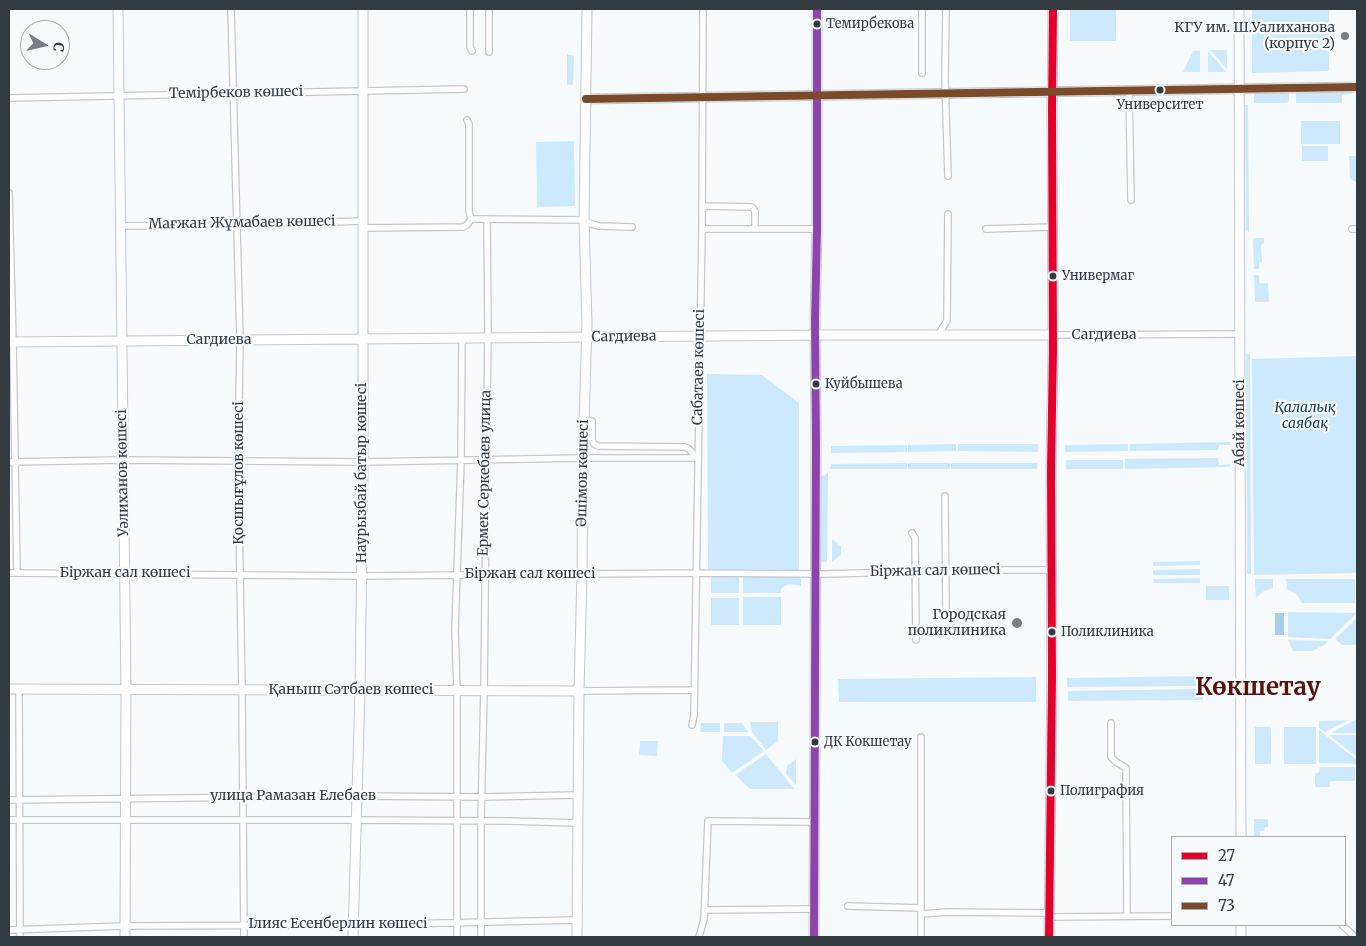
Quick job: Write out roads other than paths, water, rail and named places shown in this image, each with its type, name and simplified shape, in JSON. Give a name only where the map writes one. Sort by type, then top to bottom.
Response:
[{"type":"street","name":"Уәлиханов көшесі","points":[[118,9],[126,690],[125,937]]},
{"type":"street","name":"Қосшығұлов көшесі","points":[[231,9],[240,340],[238,461],[244,937]]},
{"type":"street","name":"Наурызбай батыр көшесі","points":[[353,937],[360,690],[363,462],[363,9]]},
{"type":"street","points":[[470,9],[470,47],[472,51]]},
{"type":"street","points":[[489,9],[490,52]]},
{"type":"street","name":"Әшімов көшесі","points":[[577,937],[579,691],[587,338],[584,220],[587,9]]},
{"type":"street","name":"Сабатаев көшесі","points":[[692,725],[694,715],[703,206],[703,9]]},
{"type":"street","points":[[814,937],[814,335],[817,229],[817,9]]},
{"type":"street","points":[[922,9],[922,73]]},
{"type":"street","points":[[946,9],[945,80],[948,176]]},
{"type":"street","points":[[1049,937],[1052,682],[1053,9]]},
{"type":"street","name":"Абай көшесі","points":[[1239,9],[1241,836]]},
{"type":"street","points":[[586,100],[1357,87]]},
{"type":"street","name":"Темірбеков көшесі","points":[[9,98],[464,89]]},
{"type":"street","points":[[1130,90],[1131,200]]},
{"type":"street","points":[[467,120],[469,124],[469,211],[471,219]]},
{"type":"street","points":[[9,193],[12,462],[17,573]]},
{"type":"street","points":[[703,206],[752,207],[755,211],[755,229]]},
{"type":"street","points":[[938,335],[947,320],[948,214]]},
{"type":"street","name":"Мағжан Жұмабаев көшесі","points":[[120,226],[363,225],[463,227],[471,219],[584,220],[599,226],[632,227]]},
{"type":"street","name":"Ермек Серкебаев улица","points":[[480,937],[484,690],[487,220]]},
{"type":"street","points":[[986,229],[1052,227]]},
{"type":"street","points":[[702,229],[817,229]]},
{"type":"street","name":"Сагдиева","points":[[11,342],[814,335],[1240,334]]},
{"type":"street","name":"Ермек Серкебаев улица","points":[[457,937],[458,820],[455,630],[461,460],[462,338]]},
{"type":"street","points":[[584,420],[592,421],[592,440],[598,446],[685,447],[698,458]]},
{"type":"street","points":[[12,462],[123,460],[363,462],[698,458]]},
{"type":"street","points":[[945,496],[946,609]]},
{"type":"street","points":[[912,533],[915,538],[916,640]]},
{"type":"street","name":"Біржан сал көшесі","points":[[9,573],[361,576],[696,573],[815,574],[1052,570]]},
{"type":"street","name":"Қаныш Сәтбаев көшесі","points":[[9,689],[694,690]]},
{"type":"street","points":[[19,689],[20,937]]},
{"type":"street","points":[[1110,722],[1111,757],[1126,768],[1127,916]]},
{"type":"street","points":[[921,737],[921,937]]},
{"type":"street","name":"улица Рамазан Елебаев","points":[[9,800],[243,796],[481,797],[578,794]]},
{"type":"street","name":"улица Рамазан Елебаев","points":[[9,820],[481,820],[578,823]]},
{"type":"street","points":[[699,937],[705,910],[708,821],[814,822]]},
{"type":"street","points":[[848,906],[948,912],[1171,916]]},
{"type":"street","points":[[705,910],[814,909]]},
{"type":"street","name":"Ілияс Есенберлин көшесі","points":[[9,930],[125,926],[354,925],[577,920]]},
{"type":"street","points":[[1343,926],[1354,935]]},
{"type":"place","name":"Темирбекова","points":[[817,24]]},
{"type":"place","name":"КГУ им. Ш.Уалиханова (корпус 2)","points":[[1345,36]]},
{"type":"place","name":"Университет","points":[[1160,90]]},
{"type":"place","name":"Универмаг","points":[[1053,276]]},
{"type":"place","name":"Куйбышева","points":[[816,384]]},
{"type":"place","name":"Городская поликлиника","points":[[1017,623]]},
{"type":"place","name":"Поликлиника","points":[[1052,632]]},
{"type":"place","name":"ДК Кокшетау","points":[[815,742]]},
{"type":"place","name":"Полиграфия","points":[[1051,791]]},
{"type":"district","name":"Көкшетау","points":[[1258,688]]},
{"type":"park label","name":"Қалалық саябақ","points":[[1305,416]]}]
